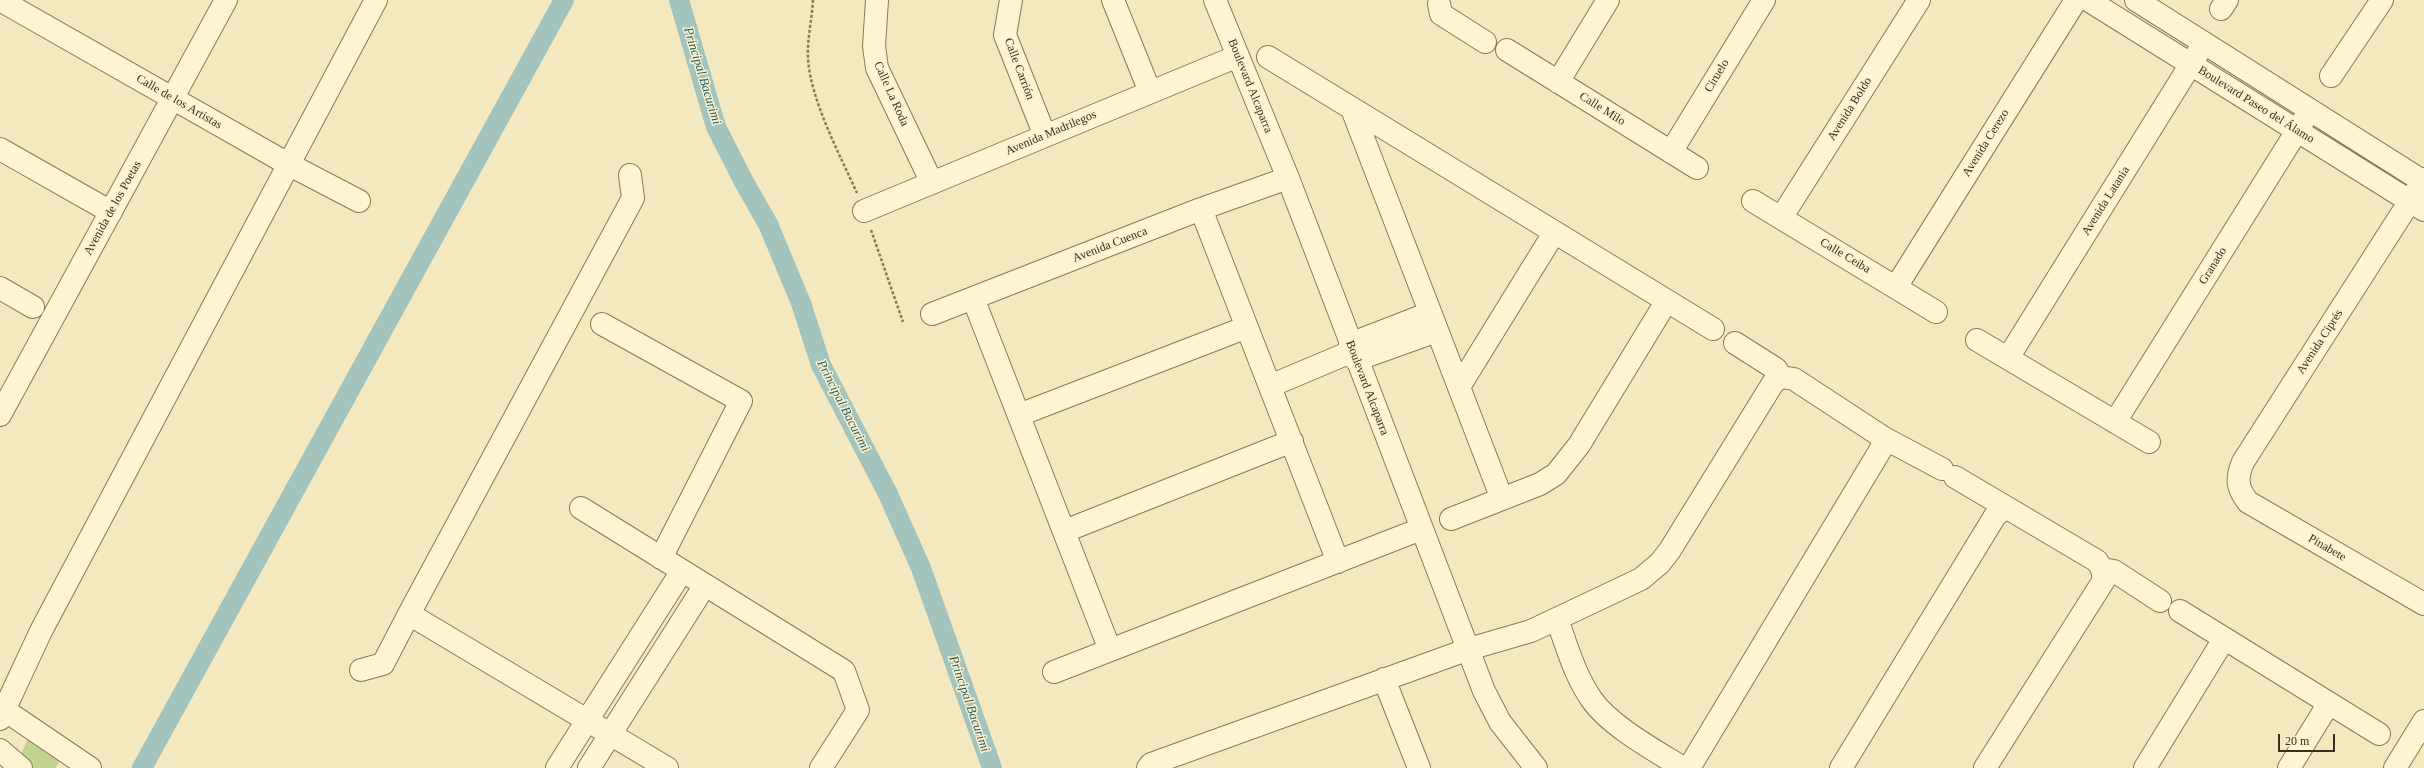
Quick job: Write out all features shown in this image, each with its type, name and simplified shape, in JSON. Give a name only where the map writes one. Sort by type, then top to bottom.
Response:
[{"type":"street","name":"Calle de los Artistas","points":[[0,0],[288,164],[359,201]]},
{"type":"street","name":"Avenida de los Poetas","points":[[0,415],[226,0]]},
{"type":"street","points":[[87,767],[1,712],[41,631],[376,0]]},
{"type":"street","name":"Calle La Roda","points":[[877,0],[874,51],[877,68],[932,183]]},
{"type":"street","name":"Calle Carrión","points":[[1011,0],[1005,34],[1045,136]]},
{"type":"street","points":[[1113,0],[1150,92]]},
{"type":"street","name":"Boulevard Alcaparra","points":[[1215,0],[1288,178],[1353,352],[1484,691],[1500,722],[1536,768]]},
{"type":"street","points":[[1558,82],[1608,0]]},
{"type":"street","name":"Ciruelo","points":[[1671,152],[1764,0]]},
{"type":"street","name":"Avenida Boldo","points":[[1781,218],[1919,0]]},
{"type":"street","name":"Avenida Cerezo","points":[[1896,287],[2076,0]]},
{"type":"street","name":"Boulevard Paseo del Álamo","points":[[2088,0],[2417,206]]},
{"type":"street","name":"Boulevard Paseo del Álamo","points":[[2136,0],[2424,181]]},
{"type":"street","points":[[2331,76],[2382,0]]},
{"type":"street","points":[[1439,1],[1441,14],[1485,42]]},
{"type":"street","name":"Avenida Latania","points":[[2008,358],[2204,43]]},
{"type":"street","name":"Calle Milo","points":[[1507,50],[1697,168]]},
{"type":"street","name":"Avenida Madrilegos","points":[[864,211],[1238,56]]},
{"type":"street","points":[[1268,57],[1666,302],[1713,329]]},
{"type":"street","points":[[1352,109],[1502,499]]},
{"type":"street","name":"Granado","points":[[2115,422],[2310,110]]},
{"type":"street","points":[[0,148],[111,212]]},
{"type":"street","points":[[361,670],[382,664],[633,198],[630,175]]},
{"type":"street","name":"Avenida Cuenca","points":[[932,314],[1201,209],[1288,178]]},
{"type":"street","name":"Avenida Ciprés","points":[[2238,485],[2237,477],[2243,462],[2417,206],[2424,181]]},
{"type":"street","name":"Calle Ceiba","points":[[1753,201],[1936,312]]},
{"type":"street","points":[[1201,209],[1338,562]]},
{"type":"street","points":[[1459,387],[1554,233]]},
{"type":"street","points":[[0,288],[33,307]]},
{"type":"street","points":[[973,298],[1065,531],[1110,650]]},
{"type":"street","points":[[1451,519],[1540,484],[1556,474],[1579,445],[1666,302]]},
{"type":"street","points":[[1270,386],[1353,352],[1434,322]]},
{"type":"street","points":[[602,324],[741,401],[661,558]]},
{"type":"street","points":[[1019,415],[1247,327]]},
{"type":"street","points":[[1977,340],[2149,442]]},
{"type":"street","points":[[1735,343],[1776,369],[1781,377]]},
{"type":"street","points":[[1148,768],[1152,764],[1384,679],[1469,649],[1531,631],[1641,579],[1660,563],[1773,382],[1781,377],[1794,379],[1884,438],[1948,473],[2097,562],[2102,568],[2104,580],[1986,768]]},
{"type":"street","points":[[1689,768],[1881,449],[1884,438]]},
{"type":"street","points":[[1065,531],[1292,441]]},
{"type":"street","name":"Pinabete","points":[[2238,485],[2244,497],[2252,504],[2424,604]]},
{"type":"street","points":[[581,508],[844,671],[858,710],[821,768]]},
{"type":"street","points":[[1841,768],[1995,516],[2006,508]]},
{"type":"street","points":[[1054,672],[1421,529]]},
{"type":"street","points":[[2102,568],[2114,571],[2160,601]]},
{"type":"street","points":[[557,768],[589,720],[682,571]]},
{"type":"street","points":[[589,768],[610,732],[705,585]]},
{"type":"street","points":[[2180,612],[2379,734]]},
{"type":"street","points":[[409,614],[610,732],[667,768]]},
{"type":"street","points":[[1557,618],[1573,667],[1592,701],[1621,727],[1683,768]]},
{"type":"street","points":[[2145,768],[2224,639]]},
{"type":"street","points":[[1384,679],[1419,768]]},
{"type":"street","points":[[2289,768],[2329,704]]},
{"type":"street","points":[[2395,768],[2424,721]]},
{"type":"street","points":[[0,750],[21,768]]},
{"type":"path","points":[[814,0],[808,58],[811,78],[818,101],[864,211],[903,322]]},
{"type":"green space","points":[[28,739],[61,759],[55,768],[34,768],[20,756]]},
{"type":"waterway","points":[[142,768],[564,0]]},
{"type":"waterway","name":"Principal Bacurimi","points":[[679,0],[716,127],[744,182],[768,224],[801,303],[821,365],[888,494],[921,568],[992,768]]}]
